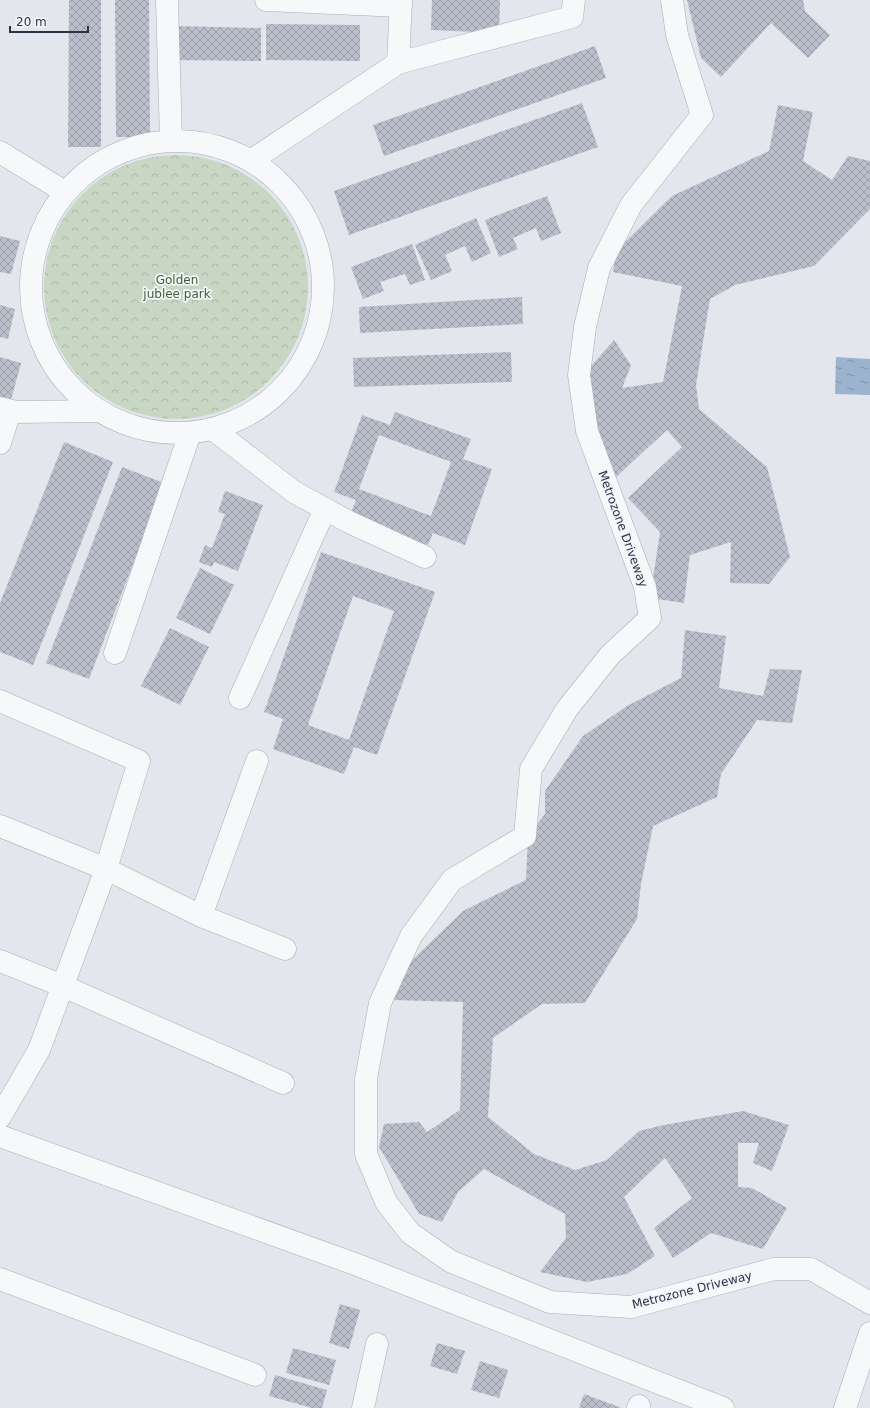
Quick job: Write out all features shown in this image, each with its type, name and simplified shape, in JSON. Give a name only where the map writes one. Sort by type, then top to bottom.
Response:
[{"type":"street","points":[[167,0],[171,140]]},
{"type":"street","points":[[266,0],[401,3],[398,63]]},
{"type":"street","points":[[252,160],[398,63],[572,17],[574,0]]},
{"type":"street","name":"Metrozone Driveway","points":[[672,0],[677,36],[702,115],[631,206],[599,268],[585,327],[578,376],[587,431],[645,587],[650,618],[610,655],[567,708],[531,769],[525,836],[452,880],[411,936],[380,1003],[366,1079],[366,1154],[386,1202],[410,1233],[450,1261],[550,1302],[631,1307],[774,1269],[812,1269],[870,1303]]},
{"type":"street","points":[[171,140],[231,150],[252,160],[289,191],[317,238],[325,279],[319,331],[293,378],[244,418],[214,430],[189,436],[149,431],[98,411],[75,393],[46,355],[34,320],[33,258],[51,211],[65,192],[90,169],[145,144],[171,140]]},
{"type":"street","points":[[0,152],[65,192]]},
{"type":"street","points":[[0,443],[5,409],[16,412],[98,411]]},
{"type":"street","points":[[214,430],[294,492],[349,522],[425,557]]},
{"type":"street","points":[[115,653],[189,436]]},
{"type":"street","points":[[240,698],[325,509]]},
{"type":"street","points":[[0,701],[139,761],[106,869],[39,1050],[0,1117]]},
{"type":"street","points":[[201,916],[257,761]]},
{"type":"street","points":[[0,826],[106,869],[201,916],[285,949]]},
{"type":"street","points":[[0,961],[63,986],[283,1083]]},
{"type":"street","points":[[0,1136],[355,1264],[723,1408]]},
{"type":"street","points":[[0,1279],[255,1375]]},
{"type":"street","points":[[845,1408],[870,1333]]},
{"type":"street","points":[[363,1408],[377,1344]]},
{"type":"green space","name":"Golden jublee park","points":[[176,155],[202,158],[226,165],[249,177],[260,185],[278,203],[286,214],[298,237],[305,261],[308,287],[305,313],[298,337],[286,360],[278,371],[260,389],[249,397],[226,409],[202,416],[176,419],[150,416],[126,409],[103,397],[92,389],[74,371],[66,360],[54,337],[47,313],[44,287],[47,261],[54,237],[66,214],[74,203],[92,185],[103,177],[126,165],[150,158]]},
{"type":"water","points":[[836,357],[870,359],[870,395],[835,394]]},
{"type":"building","points":[[69,0],[101,0],[101,147],[68,147]]},
{"type":"building","points":[[115,0],[149,0],[150,137],[116,137]]},
{"type":"building","points":[[432,0],[500,0],[499,33],[431,30]]},
{"type":"building","points":[[687,0],[803,0],[805,11],[830,35],[808,58],[771,23],[721,77],[701,58]]},
{"type":"building","points":[[266,24],[360,25],[360,61],[266,60]]},
{"type":"building","points":[[174,26],[261,28],[261,61],[174,60]]},
{"type":"building","points":[[595,46],[606,78],[384,156],[373,125]]},
{"type":"building","points":[[582,103],[598,147],[349,235],[334,191]]},
{"type":"building","points":[[778,105],[813,112],[803,161],[832,180],[848,156],[870,161],[870,209],[814,266],[735,285],[710,299],[696,385],[699,409],[767,467],[790,557],[769,584],[730,583],[731,542],[690,555],[684,603],[650,598],[660,532],[628,498],[682,447],[667,430],[615,478],[601,451],[586,372],[614,340],[631,365],[622,388],[663,382],[682,286],[613,272],[617,250],[672,196],[769,151]]},
{"type":"building","points":[[547,196],[561,233],[541,241],[536,228],[513,238],[518,249],[499,257],[485,220]]},
{"type":"building","points":[[476,218],[491,253],[472,262],[465,246],[445,255],[452,271],[431,280],[415,245]]},
{"type":"building","points":[[0,236],[20,241],[11,274],[0,272]]},
{"type":"building","points":[[412,244],[425,280],[410,285],[405,274],[380,282],[384,291],[363,299],[351,267]]},
{"type":"building","points":[[522,297],[523,324],[360,333],[359,307]]},
{"type":"building","points":[[0,305],[15,309],[8,339],[0,337]]},
{"type":"building","points":[[511,352],[512,382],[354,387],[353,358]]},
{"type":"building","points":[[0,357],[21,363],[11,400],[0,397]]},
{"type":"building","points":[[395,412],[471,439],[463,459],[492,469],[465,545],[433,533],[428,545],[349,517],[356,500],[334,492],[362,415],[390,425]],"holes":[[[379,435],[451,462],[431,516],[359,489]]]},
{"type":"building","points":[[64,442],[113,462],[33,665],[0,652],[0,603]]},
{"type":"building","points":[[122,467],[164,483],[89,679],[46,663]]},
{"type":"building","points":[[225,491],[263,505],[238,571],[214,562],[212,567],[199,562],[205,545],[212,548],[225,514],[218,512]]},
{"type":"building","points":[[321,552],[435,592],[377,755],[354,747],[344,774],[273,749],[283,719],[264,712]],"holes":[[[353,596],[394,611],[349,740],[308,725]]]},
{"type":"building","points":[[200,568],[234,585],[210,634],[176,618]]},
{"type":"building","points":[[170,628],[209,647],[180,705],[141,686]]},
{"type":"building","points":[[685,630],[726,636],[719,688],[763,696],[770,669],[802,670],[792,723],[757,720],[721,774],[717,797],[653,826],[641,884],[637,919],[585,1003],[542,1004],[493,1038],[488,1117],[534,1154],[575,1170],[607,1160],[639,1131],[664,1125],[743,1111],[789,1125],[772,1171],[753,1163],[759,1143],[738,1143],[738,1187],[752,1188],[787,1208],[763,1249],[711,1233],[673,1258],[654,1228],[692,1198],[665,1158],[624,1197],[655,1256],[627,1274],[587,1282],[540,1272],[566,1238],[565,1214],[484,1169],[458,1192],[442,1222],[419,1214],[379,1147],[384,1124],[419,1122],[427,1132],[460,1110],[463,1002],[393,1000],[404,968],[463,911],[526,880],[528,836],[545,814],[545,791],[583,736],[627,706],[681,678]]},
{"type":"building","points":[[340,1304],[360,1310],[349,1349],[329,1343]]},
{"type":"building","points":[[437,1343],[465,1351],[457,1374],[430,1366]]},
{"type":"building","points":[[293,1348],[336,1360],[329,1385],[286,1373]]},
{"type":"building","points":[[480,1361],[508,1370],[499,1398],[471,1390]]},
{"type":"building","points":[[275,1375],[327,1390],[322,1408],[312,1408],[269,1396]]},
{"type":"building","points":[[584,1394],[622,1408],[579,1408]]}]
